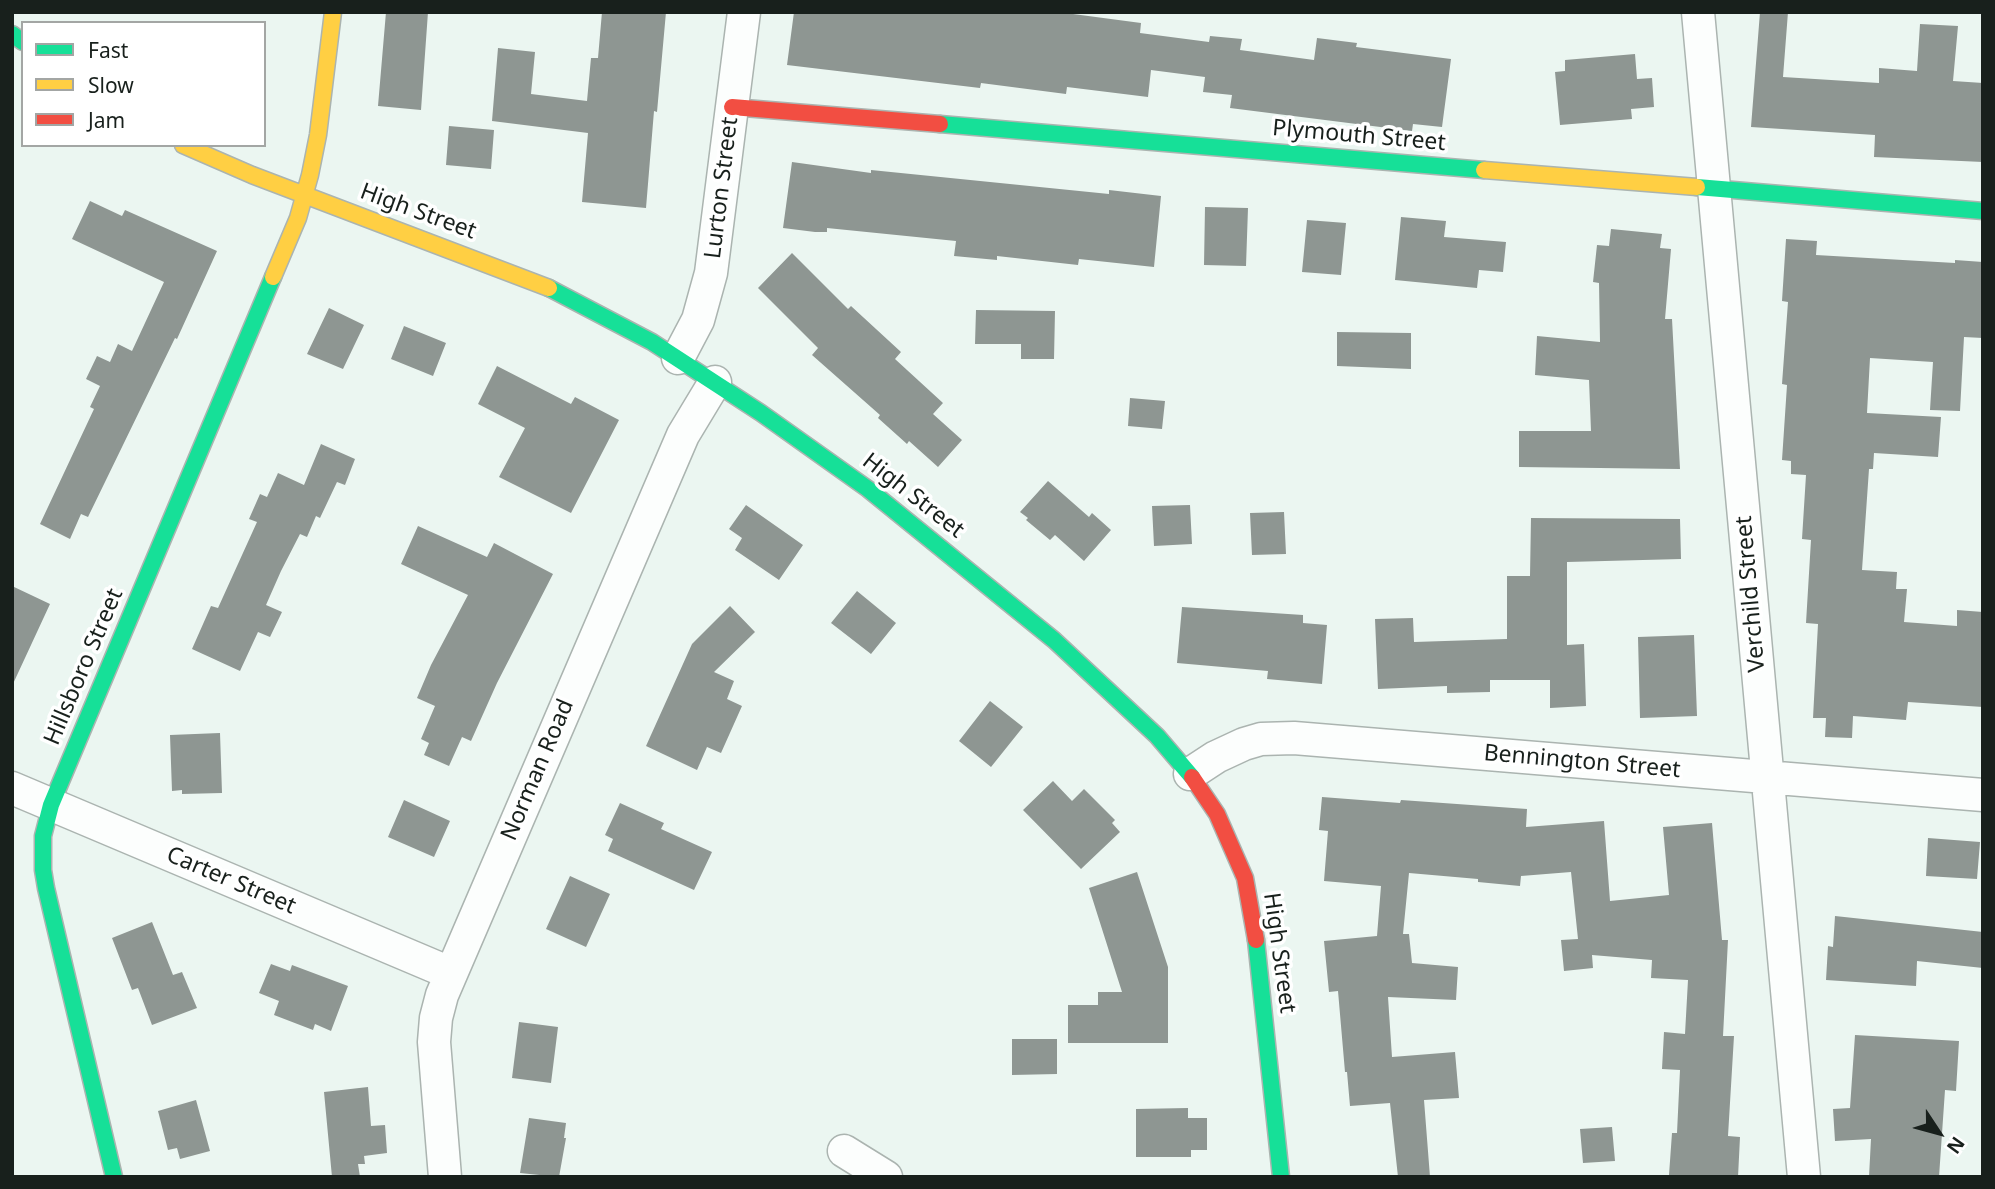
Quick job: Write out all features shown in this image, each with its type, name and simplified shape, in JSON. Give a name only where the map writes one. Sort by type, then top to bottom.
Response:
[{"type":"street","name":"Hillsboro Street","points":[[114,1177],[43,870],[43,836],[51,805],[289,239],[305,194],[318,135],[334,12]]},
{"type":"street","name":"Lurton Street","points":[[678,358],[698,320],[710,281],[744,12]]},
{"type":"street","name":"Verchild Street","points":[[1698,12],[1804,1177]]},
{"type":"street","name":"Plymouth Street","points":[[732,107],[1983,211]]},
{"type":"street","name":"High Street","points":[[188,147],[253,175],[536,282],[598,312],[678,358],[838,467],[956,559],[1114,694],[1157,736],[1190,774],[1227,834],[1245,878],[1251,901],[1281,1177]]},
{"type":"street","name":"Norman Road","points":[[445,1177],[434,1042],[436,1017],[450,973],[683,435],[715,382]]},
{"type":"street","name":"Bennington Street","points":[[1190,774],[1216,757],[1244,744],[1261,739],[1286,738],[1983,795]]},
{"type":"street","name":"Carter Street","points":[[12,788],[450,973]]},
{"type":"street","points":[[844,1151],[886,1177]]},
{"type":"building","points":[[386,12],[428,12],[421,110],[378,106]]},
{"type":"building","points":[[602,12],[666,12],[646,208],[582,202],[588,133],[492,121],[498,48],[535,52],[531,94],[587,101],[591,58],[598,58]]},
{"type":"building","points":[[794,12],[1058,12],[1141,23],[1140,33],[1209,42],[1210,36],[1242,39],[1240,50],[1314,60],[1317,38],[1357,43],[1356,47],[1451,59],[1442,127],[1413,124],[1412,131],[1230,108],[1232,95],[1203,92],[1205,77],[1151,70],[1148,97],[1067,87],[1066,94],[981,83],[980,88],[787,65]]},
{"type":"building","points":[[1760,12],[1788,12],[1783,77],[1879,83],[1879,68],[1917,71],[1920,24],[1958,26],[1953,81],[1983,83],[1983,162],[1874,157],[1875,135],[1751,127]]},
{"type":"building","points":[[1635,54],[1637,79],[1652,78],[1654,107],[1631,109],[1632,119],[1560,125],[1555,72],[1565,71],[1565,60]]},
{"type":"building","points":[[449,126],[494,130],[491,169],[446,165]]},
{"type":"building","points":[[792,162],[871,173],[871,170],[1109,194],[1109,190],[1161,196],[1154,267],[1079,259],[1078,265],[997,256],[997,260],[954,256],[956,241],[827,228],[827,232],[815,232],[783,228]]},
{"type":"building","points":[[90,201],[122,216],[125,210],[217,251],[177,339],[175,338],[88,517],[81,514],[70,539],[40,524],[94,409],[90,407],[100,386],[86,379],[97,356],[110,362],[118,344],[132,351],[164,282],[72,239]]},
{"type":"building","points":[[1205,207],[1248,208],[1246,266],[1204,265]]},
{"type":"building","points":[[1401,217],[1446,221],[1444,237],[1506,242],[1503,272],[1479,270],[1477,288],[1395,280]]},
{"type":"building","points":[[1307,220],[1346,223],[1341,275],[1302,272]]},
{"type":"building","points":[[1611,229],[1662,234],[1660,248],[1671,249],[1665,319],[1672,319],[1680,469],[1519,467],[1519,431],[1591,431],[1589,380],[1535,375],[1537,336],[1600,342],[1599,283],[1593,282],[1597,245],[1609,246]]},
{"type":"building","points":[[1786,239],[1817,241],[1816,255],[1955,263],[1955,260],[1983,262],[1983,338],[1964,337],[1960,411],[1930,410],[1933,362],[1870,358],[1867,413],[1941,417],[1938,457],[1874,453],[1873,469],[1869,469],[1862,570],[1897,572],[1896,589],[1907,589],[1904,622],[1957,626],[1957,610],[1983,612],[1983,707],[1908,702],[1906,720],[1853,716],[1852,738],[1825,737],[1826,718],[1813,718],[1818,624],[1806,623],[1811,540],[1802,539],[1806,475],[1791,474],[1791,461],[1782,460],[1787,385],[1782,384],[1788,302],[1782,301]]},
{"type":"building","points":[[792,253],[848,309],[851,306],[901,352],[895,359],[943,403],[933,414],[962,440],[938,467],[909,441],[907,444],[878,418],[880,415],[812,355],[818,348],[758,288]]},
{"type":"building","points":[[329,308],[364,325],[343,369],[307,354]]},
{"type":"building","points":[[976,310],[1055,311],[1054,359],[1021,359],[1021,344],[975,344]]},
{"type":"building","points":[[404,326],[446,343],[433,376],[391,359]]},
{"type":"building","points":[[1337,332],[1411,333],[1411,369],[1337,366]]},
{"type":"building","points":[[497,366],[571,404],[575,397],[619,420],[571,513],[499,477],[525,428],[478,404]]},
{"type":"building","points":[[1130,398],[1165,401],[1162,429],[1128,426]]},
{"type":"building","points":[[321,444],[355,459],[345,485],[337,482],[320,518],[316,516],[307,537],[300,534],[281,571],[266,605],[282,612],[270,637],[258,632],[240,671],[192,649],[211,606],[218,608],[257,522],[249,519],[260,494],[267,497],[278,473],[304,485]]},
{"type":"building","points":[[1048,481],[1089,517],[1092,513],[1111,530],[1084,561],[1055,535],[1050,540],[1020,512]]},
{"type":"building","points":[[746,505],[803,545],[779,580],[735,550],[742,538],[729,529]]},
{"type":"building","points":[[1190,505],[1192,544],[1154,546],[1152,506]]},
{"type":"building","points":[[1284,512],[1286,554],[1252,555],[1250,513]]},
{"type":"building","points":[[1531,518],[1680,519],[1681,559],[1567,562],[1567,645],[1584,644],[1586,706],[1550,708],[1550,680],[1490,680],[1490,692],[1447,693],[1447,686],[1378,689],[1375,619],[1413,618],[1414,642],[1507,639],[1507,576],[1530,576]]},
{"type":"building","points":[[418,526],[487,557],[494,543],[553,574],[497,683],[471,741],[462,737],[449,766],[424,755],[429,743],[421,739],[435,706],[417,698],[468,595],[401,564]]},
{"type":"building","points":[[12,586],[50,604],[12,686]]},
{"type":"building","points":[[857,591],[896,623],[871,654],[831,623]]},
{"type":"building","points":[[730,606],[755,632],[714,672],[734,681],[727,699],[742,706],[721,753],[707,747],[697,770],[646,746],[692,644]]},
{"type":"building","points":[[1182,607],[1303,615],[1303,623],[1327,625],[1322,684],[1267,679],[1268,671],[1177,663]]},
{"type":"building","points":[[1694,635],[1697,716],[1640,718],[1638,637]]},
{"type":"building","points":[[990,701],[1023,727],[991,767],[959,741]]},
{"type":"building","points":[[220,733],[222,793],[182,794],[182,790],[172,791],[170,735]]},
{"type":"building","points":[[1053,781],[1072,801],[1084,789],[1115,820],[1112,823],[1120,832],[1081,869],[1023,810]]},
{"type":"building","points":[[1322,797],[1527,809],[1526,827],[1604,821],[1610,901],[1669,895],[1663,827],[1712,823],[1722,940],[1728,940],[1723,1036],[1734,1036],[1728,1136],[1740,1137],[1738,1177],[1669,1175],[1672,1133],[1677,1133],[1680,1070],[1662,1069],[1664,1032],[1685,1034],[1688,980],[1651,978],[1652,960],[1592,955],[1593,968],[1564,971],[1561,940],[1578,939],[1571,872],[1521,876],[1520,886],[1409,873],[1403,934],[1409,934],[1412,963],[1458,967],[1456,1000],[1388,997],[1392,1057],[1455,1052],[1459,1098],[1424,1100],[1430,1177],[1398,1177],[1390,1103],[1350,1106],[1338,991],[1329,992],[1324,941],[1377,936],[1381,886],[1324,881],[1328,831],[1319,830]]},
{"type":"building","points":[[404,800],[450,821],[434,857],[388,837]]},
{"type":"building","points":[[620,803],[664,823],[661,829],[712,852],[694,890],[608,851],[613,839],[605,835]]},
{"type":"building","points":[[1928,838],[1980,842],[1977,879],[1926,876]]},
{"type":"building","points":[[1137,872],[1168,967],[1168,1043],[1068,1043],[1068,1005],[1098,1005],[1098,992],[1122,992],[1089,888]]},
{"type":"building","points":[[570,876],[610,894],[586,947],[546,929]]},
{"type":"building","points":[[1835,916],[1983,932],[1983,968],[1917,961],[1916,986],[1826,980],[1828,946],[1833,947]]},
{"type":"building","points":[[152,922],[173,975],[182,972],[197,1008],[152,1025],[138,988],[132,990],[112,938]]},
{"type":"building","points":[[271,964],[290,971],[292,965],[348,986],[331,1031],[315,1024],[313,1030],[274,1015],[279,1001],[259,993]]},
{"type":"building","points":[[519,1022],[558,1027],[551,1083],[512,1078]]},
{"type":"building","points":[[1855,1035],[1959,1041],[1956,1091],[1945,1090],[1939,1177],[1869,1177],[1871,1139],[1835,1141],[1833,1109],[1850,1108]]},
{"type":"building","points":[[1012,1039],[1057,1039],[1057,1074],[1012,1075]]},
{"type":"building","points":[[368,1087],[371,1126],[385,1125],[387,1153],[364,1156],[365,1164],[358,1164],[360,1177],[332,1177],[324,1092]]},
{"type":"building","points":[[196,1100],[210,1151],[180,1159],[177,1148],[168,1150],[158,1111]]},
{"type":"building","points":[[1188,1108],[1188,1118],[1207,1118],[1207,1150],[1191,1150],[1191,1157],[1136,1157],[1136,1109]]},
{"type":"building","points":[[529,1118],[566,1123],[559,1177],[520,1173]]},
{"type":"building","points":[[1612,1127],[1615,1161],[1583,1163],[1580,1129]]},
{"type":"traffic: fast","points":[[12,34],[21,41]]},
{"type":"traffic: fast","points":[[940,124],[1484,170]]},
{"type":"traffic: fast","points":[[1697,187],[1983,211]]},
{"type":"traffic: fast","points":[[114,1177],[46,888],[43,836],[51,805],[273,277]]},
{"type":"traffic: fast","points":[[549,288],[652,342],[761,413],[868,489],[1054,640],[1157,736],[1192,777]]},
{"type":"traffic: fast","points":[[1256,940],[1281,1177]]},
{"type":"traffic: slow","points":[[273,277],[298,218],[310,175],[318,135],[333,12]]},
{"type":"traffic: slow","points":[[188,147],[252,175],[549,288]]},
{"type":"traffic: slow","points":[[1484,170],[1697,187]]},
{"type":"traffic: jam","points":[[732,107],[940,124]]},
{"type":"traffic: jam","points":[[1192,777],[1217,814],[1245,878],[1256,940]]}]
